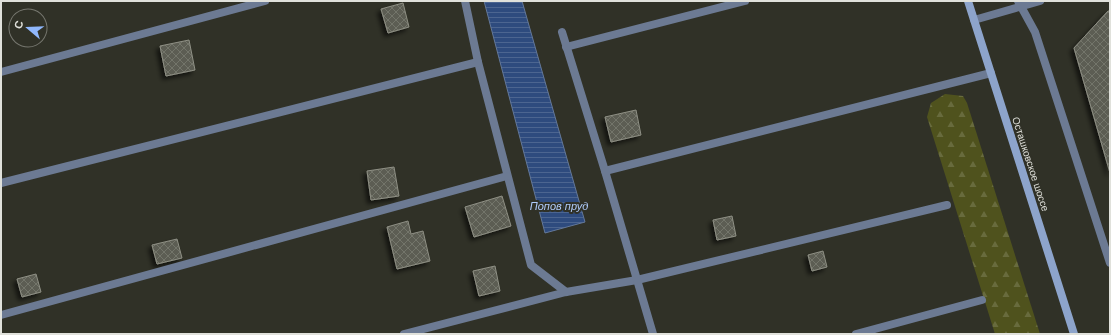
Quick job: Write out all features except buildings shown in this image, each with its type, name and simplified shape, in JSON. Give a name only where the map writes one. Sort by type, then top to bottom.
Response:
[{"type":"main road","name":"Осташковское шоссе","points":[[968,1],[1074,334]]},
{"type":"street","points":[[1,72],[265,1]]},
{"type":"street","points":[[465,1],[478,62],[531,265],[566,292]]},
{"type":"street","points":[[566,46],[745,1]]},
{"type":"street","points":[[974,20],[1019,4],[1040,1]]},
{"type":"street","points":[[1019,4],[1035,32],[1110,263]]},
{"type":"street","points":[[562,32],[653,334]]},
{"type":"street","points":[[1,183],[478,62]]},
{"type":"street","points":[[605,171],[991,73]]},
{"type":"street","points":[[1,315],[507,176]]},
{"type":"street","points":[[404,334],[566,292],[637,280],[947,205]]},
{"type":"street","points":[[856,334],[982,300]]},
{"type":"green space","points":[[945,94],[963,96],[967,103],[1040,334],[995,334],[927,117],[931,103]]},
{"type":"water","name":"Попов пруд","points":[[484,1],[522,1],[585,222],[545,233]]}]
